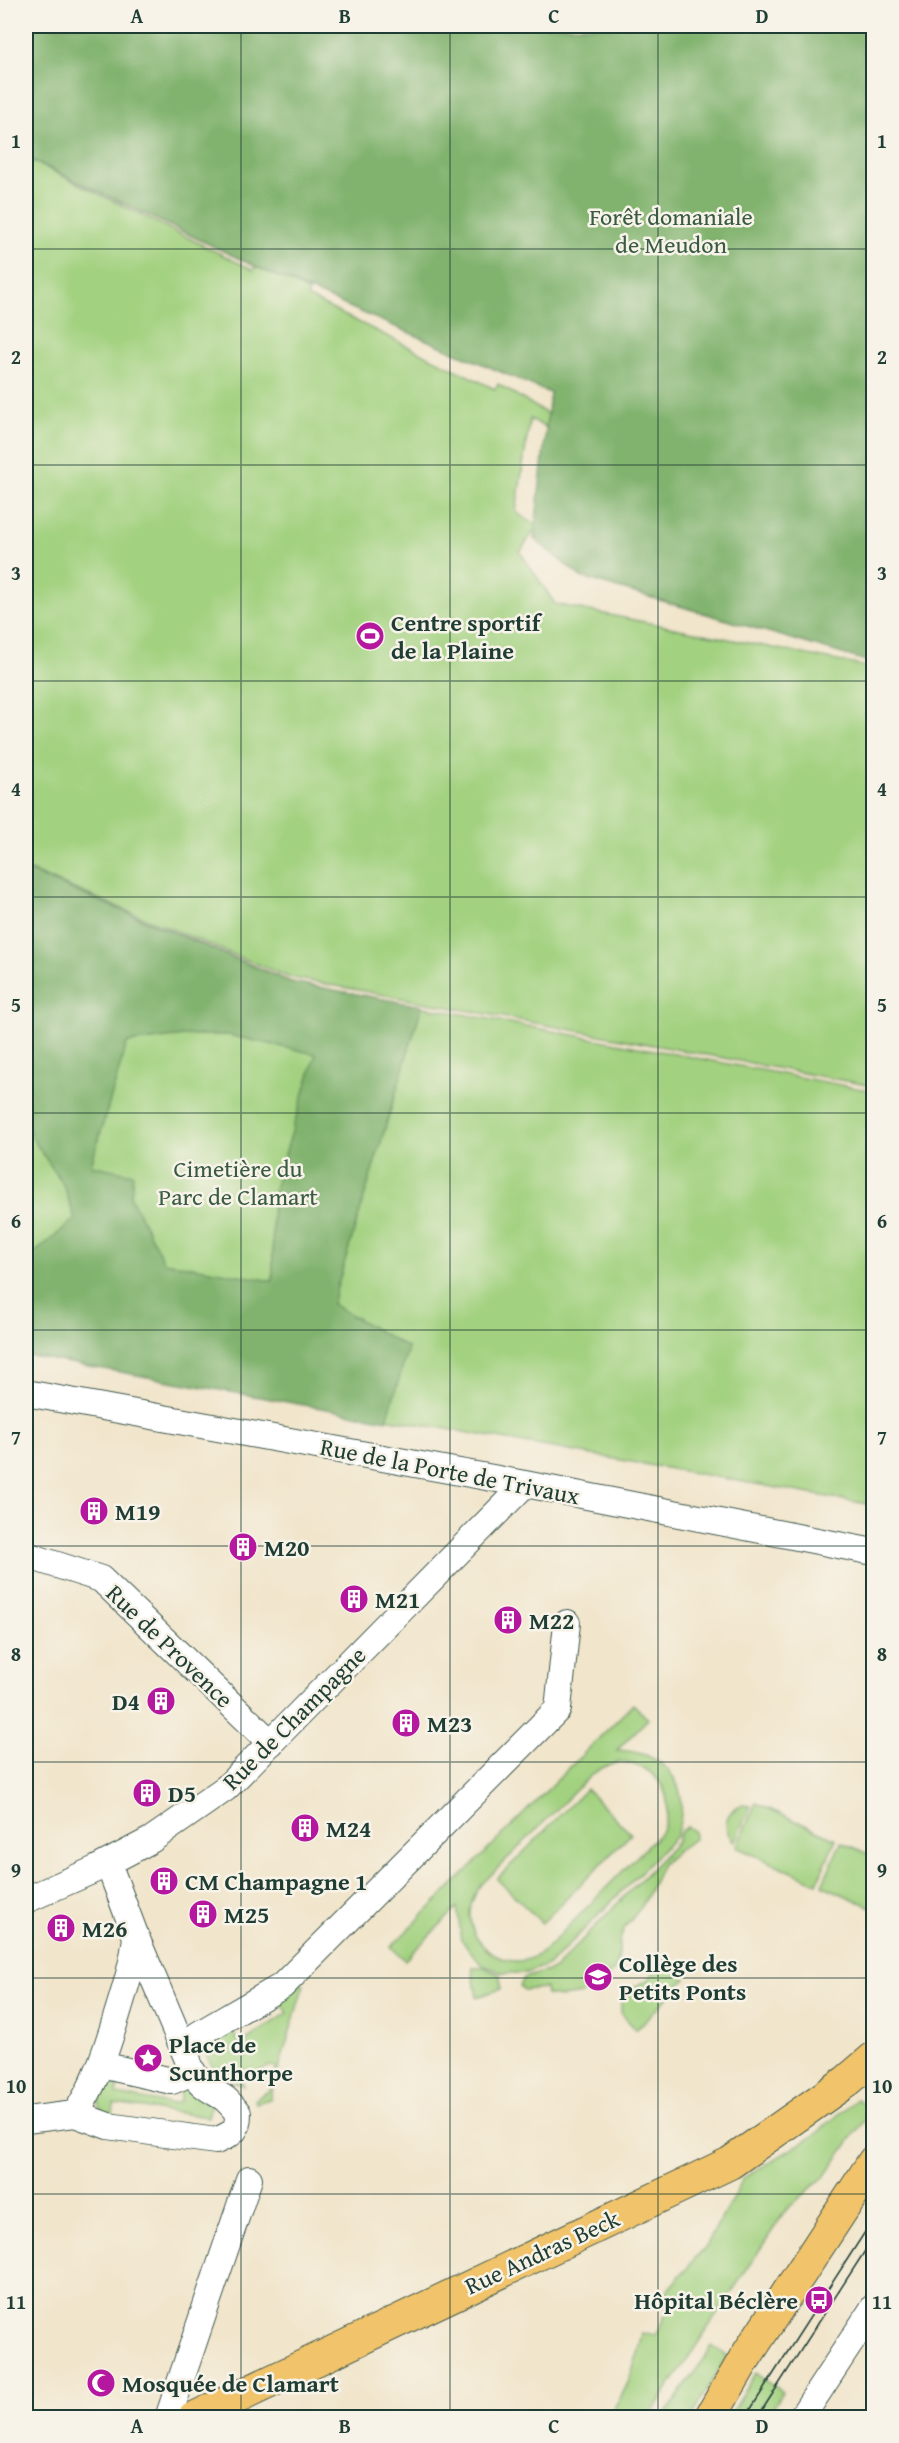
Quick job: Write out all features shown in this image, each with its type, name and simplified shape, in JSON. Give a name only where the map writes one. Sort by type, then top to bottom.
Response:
[{"type":"main road","name":"Rue Andras Beck","points":[[194,2418],[730,2163],[847,2081],[873,2058]]},
{"type":"main road","points":[[710,2418],[745,2358],[873,2161]]},
{"type":"street","name":"Rue de la Porte de Trivaux","points":[[26,1393],[525,1484],[873,1552]]},
{"type":"street","name":"Rue de Champagne","points":[[26,1900],[108,1863],[151,1840],[226,1788],[525,1484]]},
{"type":"street","name":"Rue de Provence","points":[[26,1555],[101,1579],[270,1743]]},
{"type":"street","points":[[183,2046],[199,2034],[282,1986],[558,1709],[567,1623]]},
{"type":"street","points":[[26,2120],[75,2114],[108,2126],[216,2141],[232,2134],[238,2124],[238,2112],[226,2099],[208,2090],[197,2080],[193,2072],[136,1937],[108,1863]]},
{"type":"street","points":[[75,2114],[88,2096],[101,2065],[134,1962],[136,1937]]},
{"type":"street","points":[[101,2065],[172,2080],[193,2072]]},
{"type":"street","points":[[168,2418],[249,2179]]},
{"type":"street","points":[[801,2418],[873,2307]]},
{"type":"green space","name":"Forêt domaniale de Meudon","points":[[26,26],[873,26],[873,663],[581,577],[534,539],[550,393],[265,271],[26,157]]},
{"type":"green space","name":"Centre sportif de la Plaine","points":[[26,158],[253,270],[257,263],[309,292],[307,297],[495,389],[498,384],[551,416],[545,427],[530,419],[516,512],[537,526],[520,552],[555,604],[873,668],[873,1086],[288,977],[26,869]]},
{"type":"green space","name":"Cimetière du Parc de Clamart","points":[[26,870],[291,982],[873,1091],[873,1505],[26,1354]]},
{"type":"green space","points":[[26,870],[291,982],[422,1006],[332,1304],[408,1348],[387,1420],[26,1355],[26,1260],[75,1219],[63,1184],[34,1141],[26,1124]],"holes":[[[192,1035],[228,1035],[316,1054],[272,1196],[273,1281],[164,1262],[131,1198],[133,1174],[91,1165],[127,1043]]]},
{"type":"green space","points":[[633,1704],[648,1719],[617,1750],[650,1757],[663,1765],[672,1775],[678,1787],[681,1802],[676,1836],[550,1964],[526,1973],[503,1973],[481,1964],[462,1941],[457,1908],[405,1960],[391,1947]],"holes":[[[620,1762],[634,1765],[654,1776],[666,1794],[666,1818],[662,1831],[543,1952],[527,1959],[514,1961],[494,1955],[486,1949],[474,1932],[470,1911],[471,1903],[481,1885],[592,1774]]]},
{"type":"green space","points":[[586,1789],[631,1834],[542,1923],[497,1879]]},
{"type":"green space","points":[[756,1803],[836,1839],[817,1883],[736,1847]]},
{"type":"green space","points":[[741,1805],[751,1806],[734,1842],[726,1827],[726,1822],[731,1813]]},
{"type":"green space","points":[[688,1827],[694,1831],[694,1839],[662,1864],[642,1906],[625,1927],[614,1971],[583,1994],[562,1997],[546,1995],[545,1988],[524,1990],[520,1986],[524,1978],[554,1969],[677,1842],[679,1835]]},
{"type":"green space","points":[[841,1842],[873,1856],[873,1908],[822,1885]]},
{"type":"green space","points":[[666,1959],[686,1979],[636,2030],[621,2013],[621,1997],[624,1992],[648,1980]]},
{"type":"green space","points":[[484,1967],[500,1975],[501,1989],[477,1997],[472,1968]]},
{"type":"green space","points":[[301,1983],[304,1984],[270,2099],[256,2103],[255,2099],[270,2090],[277,2067],[270,2066],[241,2081],[244,2086],[216,2073],[202,2048],[230,2028],[240,2044],[288,2013],[280,2001]]},
{"type":"green space","points":[[119,2077],[117,2094],[170,2104],[180,2102],[179,2087],[188,2087],[211,2103],[208,2117],[114,2104],[113,2115],[102,2112],[99,2098],[102,2090],[109,2078]]},
{"type":"green space","points":[[857,2099],[872,2110],[824,2177],[786,2210],[649,2417],[607,2417],[621,2397],[630,2378],[642,2333],[655,2336],[669,2308],[659,2300],[706,2246],[744,2178],[813,2136]]},
{"type":"green space","points":[[712,2346],[727,2356],[691,2417],[664,2417]]},
{"type":"green space","points":[[755,2373],[783,2392],[767,2417],[728,2418]]},
{"type":"tram line","points":[[745,2418],[874,2218]]},
{"type":"tram line","points":[[757,2418],[874,2237]]},
{"type":"place","name":"Centre sportif de la Plaine","points":[[370,636]]},
{"type":"place","name":"M19","points":[[94,1511]]},
{"type":"place","name":"M20","points":[[243,1547]]},
{"type":"place","name":"M21","points":[[354,1599]]},
{"type":"place","name":"M22","points":[[508,1620]]},
{"type":"place","name":"D4","points":[[161,1701]]},
{"type":"place","name":"M23","points":[[406,1723]]},
{"type":"place","name":"D5","points":[[147,1793]]},
{"type":"place","name":"M24","points":[[305,1828]]},
{"type":"place","name":"CM Champagne 1","points":[[164,1881]]},
{"type":"place","name":"M25","points":[[203,1914]]},
{"type":"place","name":"M26","points":[[61,1928]]},
{"type":"place","name":"Collège des Petits Ponts","points":[[598,1977]]},
{"type":"place","name":"Place de Scunthorpe","points":[[148,2058]]},
{"type":"place","name":"Hôpital Béclère","points":[[819,2300]]},
{"type":"place","name":"Mosquée de Clamart","points":[[101,2383]]}]
